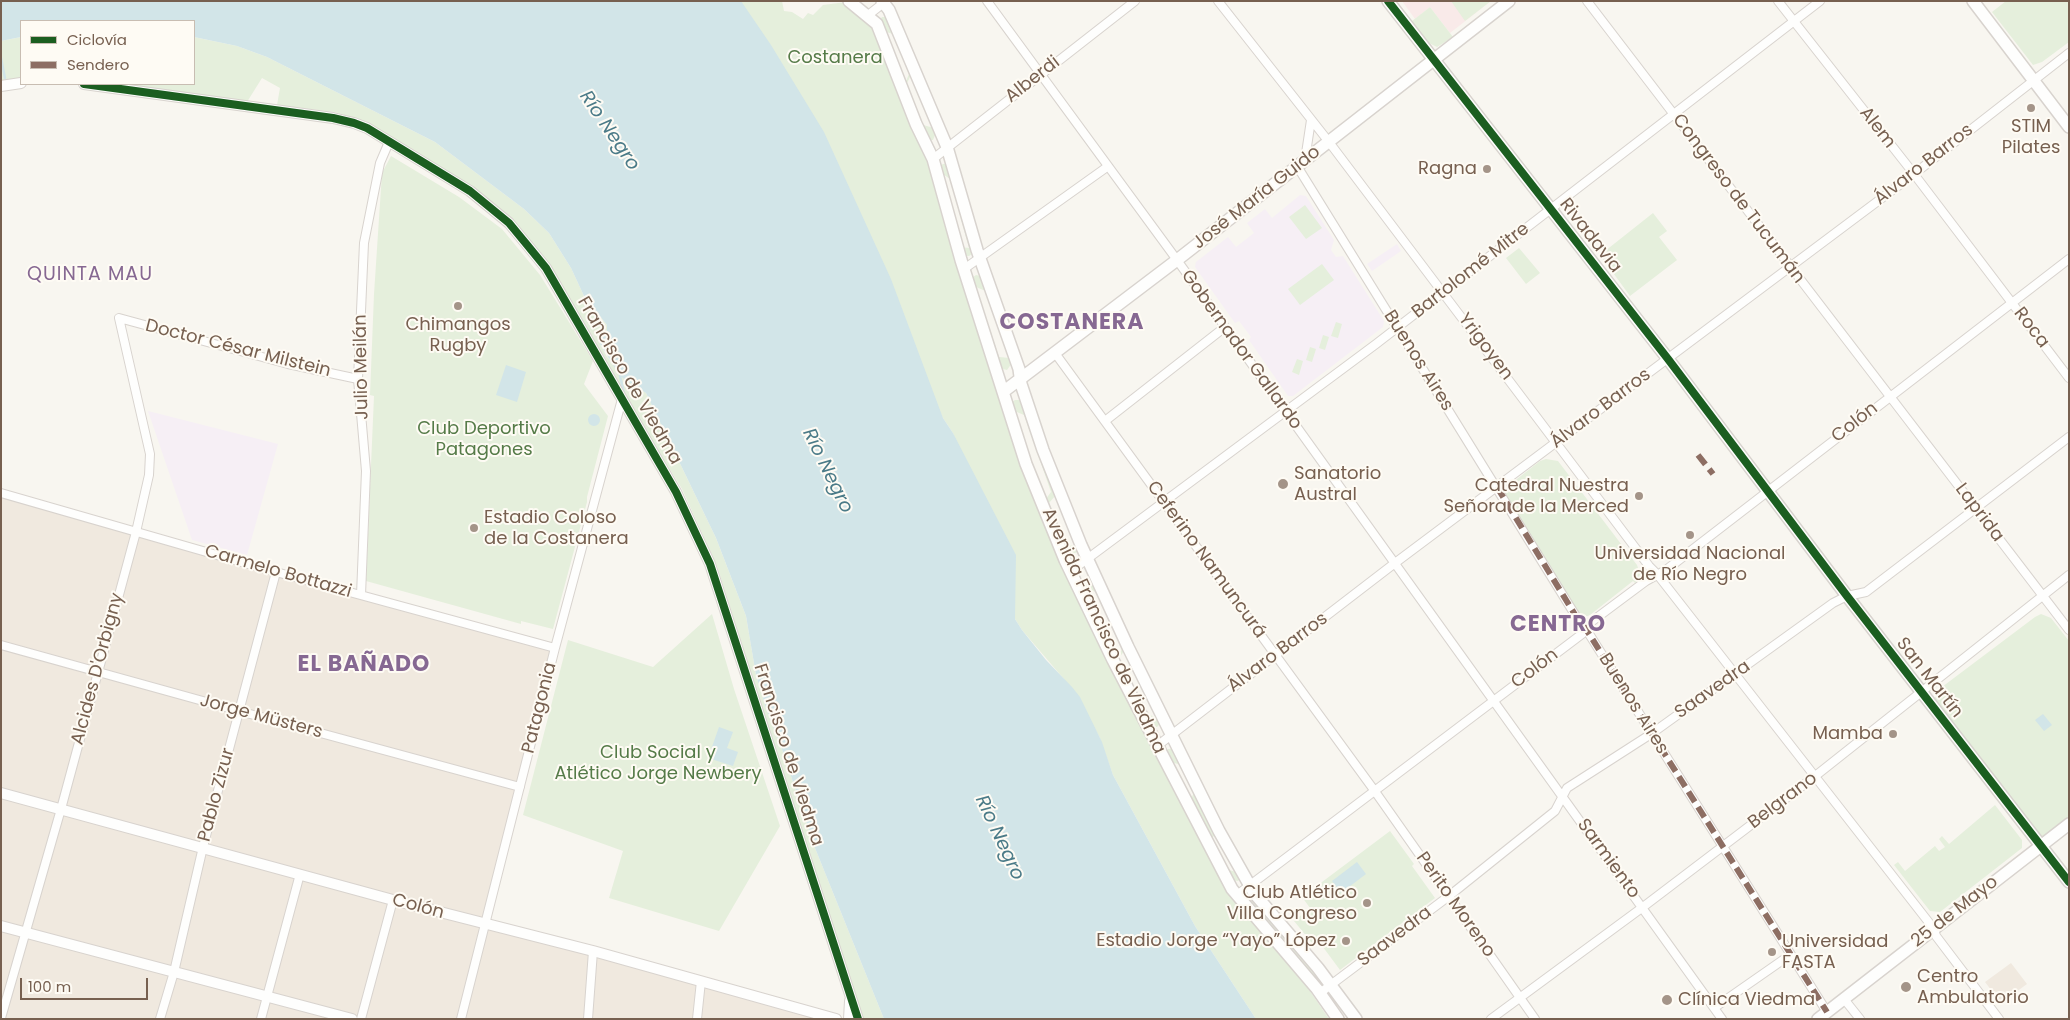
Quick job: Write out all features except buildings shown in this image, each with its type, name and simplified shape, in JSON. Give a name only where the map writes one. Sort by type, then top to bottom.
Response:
[{"type":"main road","name":"Avenida Francisco de Viedma","points":[[849,1],[877,24],[921,137],[933,159],[964,269],[1026,464],[1071,571],[1157,746],[1237,895],[1320,992],[1338,1019]]},
{"type":"main road","name":"Rivadavia","points":[[1388,1],[1767,490]]},
{"type":"main road","name":"José María Guido","points":[[1003,392],[1177,260],[1509,1]]},
{"type":"main road","points":[[1973,1],[2069,127]]},
{"type":"main road","name":"Avenida Francisco de Viedma","points":[[884,2],[947,147],[980,258],[1019,369],[1020,380],[1044,450],[1087,558],[1128,647],[1220,831],[1254,893],[1332,985],[1356,1019]]},
{"type":"main road","name":"San Martín","points":[[1767,490],[1921,693],[2069,882]]},
{"type":"main road","name":"25 de Mayo","points":[[1825,1016],[1846,1002],[2043,849],[2069,824]]},
{"type":"main road","name":"25 de Mayo","points":[[2043,849],[2069,834]]},
{"type":"street","name":"Gobernador Gallardo","points":[[987,1],[1177,260],[1396,563],[1493,701]]},
{"type":"street","name":"Alberdi","points":[[933,159],[1135,1]]},
{"type":"street","name":"Yrigoyen","points":[[1218,1],[1329,142],[1557,442],[1606,510],[1658,574],[1935,932],[1999,1019]]},
{"type":"street","name":"Congreso de Tucumán","points":[[1587,1],[1890,396]]},
{"type":"street","name":"Alem","points":[[1778,1],[1914,174],[2011,303]]},
{"type":"street","name":"Bartolomé Mitre","points":[[1071,571],[1443,293],[1820,1]]},
{"type":"street","points":[[867,16],[884,2]]},
{"type":"street","name":"Álvaro Barros","points":[[1157,746],[1396,563],[1914,174],[2069,53]]},
{"type":"street","points":[[1,86],[20,83]]},
{"type":"street","name":"Francisco de Viedma","points":[[91,85],[333,118],[367,128],[470,190],[509,224],[546,268],[676,492],[710,564],[858,1019]]},
{"type":"street","points":[[1301,163],[1311,120]]},
{"type":"street","name":"Julio Meilán","points":[[361,595],[366,471],[358,379],[364,243],[380,163],[389,142]]},
{"type":"street","name":"Buenos Aires","points":[[1301,163],[1398,327],[1572,610],[1586,629],[1790,955],[1825,1016]]},
{"type":"street","points":[[964,269],[1107,167]]},
{"type":"street","name":"Colón","points":[[1237,895],[1582,634],[1600,615],[1646,581],[1666,570],[1767,490],[2069,259]]},
{"type":"street","name":"Roca","points":[[2011,303],[2069,378]]},
{"type":"street","name":"Doctor César Milstein","points":[[119,318],[288,364],[358,379]]},
{"type":"street","name":"Alcides D'Orbigny","points":[[1,1018],[61,809],[136,532],[149,475],[150,454],[119,318]]},
{"type":"street","points":[[1105,422],[1225,327]]},
{"type":"street","name":"Ceferino Namuncurá","points":[[1055,354],[1374,790]]},
{"type":"street","name":"Laprida","points":[[1890,396],[2069,630]]},
{"type":"street","name":"Patagonia","points":[[461,1019],[555,648],[622,398]]},
{"type":"street","name":"Saavedra","points":[[1320,992],[1332,985],[1449,896],[1555,811],[1567,788],[1651,734],[1834,604],[1847,596],[1866,592],[2069,437]]},
{"type":"street","name":"Carmelo Bottazzi","points":[[1,494],[555,648]]},
{"type":"street","name":"Pablo Zizur","points":[[160,1019],[174,972],[203,847],[276,572]]},
{"type":"street","name":"Belgrano","points":[[1491,1019],[1643,908],[1814,777],[2069,575]]},
{"type":"street","name":"Jorge Müsters","points":[[1,644],[520,787]]},
{"type":"street","name":"Sarmiento","points":[[1493,701],[1722,1019]]},
{"type":"street","name":"Perito Moreno","points":[[1374,790],[1535,1019]]},
{"type":"street","name":"Colón","points":[[1,792],[393,900],[593,951],[836,1019]]},
{"type":"street","points":[[261,1019],[300,874]]},
{"type":"street","points":[[361,1019],[393,900]]},
{"type":"street","points":[[1,926],[352,1019]]},
{"type":"street","points":[[588,1019],[593,951]]},
{"type":"street","points":[[1714,1008],[1790,955]]},
{"type":"street","points":[[697,1019],[702,981]]},
{"type":"street","name":"Francisco de Viedma","points":[[849,1019],[851,997]]},
{"type":"street","points":[[1846,1002],[1860,1019]]},
{"type":"shaded area","points":[[1402,1],[1491,1],[1450,33],[1430,7],[1415,19]]},
{"type":"shaded area","points":[[1300,195],[1306,196],[1334,240],[1331,250],[1336,257],[1343,256],[1384,321],[1383,327],[1293,396],[1288,396],[1249,340],[1251,337],[1239,321],[1235,323],[1195,267],[1196,262],[1228,237],[1236,247],[1254,233],[1247,223],[1265,209],[1272,218]]},
{"type":"shaded area","points":[[1397,244],[1401,251],[1372,271],[1367,264]]},
{"type":"shaded area","points":[[148,411],[278,444],[247,555],[192,540]]},
{"type":"shaded area","points":[[1,493],[555,648],[485,924],[828,1019],[1,1019]]},
{"type":"shaded area","points":[[2011,963],[2027,984],[2001,1003],[1985,982]]},
{"type":"green space","name":"Costanera","points":[[720,1],[782,1],[784,11],[792,12],[803,19],[808,13],[813,15],[823,5],[846,2],[873,25],[920,146],[928,161],[1023,465],[1153,749],[1225,889],[1310,991],[1329,1019],[1256,1019],[1195,926],[1113,775],[1099,736],[1063,678],[1022,630],[1015,619],[953,433],[943,418]]},
{"type":"green space","points":[[1451,1],[1491,1],[1465,21]]},
{"type":"green space","points":[[2006,1],[2069,1],[2069,42],[2042,62],[2033,65],[1992,12]]},
{"type":"green space","points":[[1430,7],[1453,37],[1437,47],[1429,43],[1412,21]]},
{"type":"green space","points":[[882,17],[886,17],[911,75],[906,85],[923,125],[934,128],[936,133],[933,140],[928,140],[904,86],[909,74],[893,34],[883,31],[880,20]]},
{"type":"green space","points":[[20,37],[20,79],[1,81],[1,41]]},
{"type":"green space","points":[[195,37],[237,46],[267,57],[435,142],[524,209],[549,233],[571,268],[584,296],[607,325],[607,330],[600,339],[600,344],[607,357],[646,393],[716,538],[746,616],[756,675],[766,708],[783,752],[815,848],[884,1019],[862,1019],[717,566],[682,489],[624,395],[588,329],[548,263],[513,221],[473,187],[367,122],[335,112],[277,105],[280,88],[262,78],[247,102],[131,85],[195,85]]},
{"type":"green space","name":"Club Deportivo Patagones","points":[[391,156],[459,197],[502,229],[540,275],[593,361],[584,384],[608,416],[553,629],[521,621],[521,624],[366,581],[374,396],[370,395],[374,294],[382,173]]},
{"type":"green space","points":[[946,164],[972,249],[972,254],[969,256],[965,256],[961,247],[969,248],[950,179],[940,172],[940,166]]},
{"type":"green space","points":[[1305,205],[1322,228],[1306,239],[1289,217]]},
{"type":"green space","points":[[1653,213],[1667,231],[1659,237],[1677,260],[1630,296],[1600,255]]},
{"type":"green space","points":[[1519,248],[1540,273],[1526,284],[1506,258]]},
{"type":"green space","points":[[1322,264],[1334,280],[1300,305],[1288,289]]},
{"type":"green space","points":[[976,275],[980,276],[988,292],[976,287],[999,357],[1010,358],[1012,363],[1007,370],[1000,366],[972,278]]},
{"type":"green space","points":[[1336,322],[1342,324],[1338,338],[1331,336]]},
{"type":"green space","points":[[1323,335],[1329,337],[1325,350],[1319,348]]},
{"type":"green space","points":[[1310,347],[1316,349],[1312,362],[1306,360]]},
{"type":"green space","points":[[1297,359],[1303,361],[1299,375],[1292,372]]},
{"type":"green space","points":[[1020,400],[1023,404],[1056,495],[1049,503],[1066,546],[1076,545],[1077,552],[1073,554],[1068,553],[1045,500],[1051,492],[1024,415],[1012,410],[1012,402]]},
{"type":"green space","points":[[1546,459],[1558,461],[1637,565],[1640,574],[1637,582],[1633,581],[1585,617],[1577,612],[1504,494],[1508,486],[1540,461]]},
{"type":"green space","points":[[1086,577],[1090,578],[1125,650],[1119,658],[1147,714],[1158,718],[1159,725],[1157,727],[1153,727],[1117,657],[1122,649],[1096,592],[1084,587],[1083,580]]},
{"type":"green space","name":"Club Social y Atlético Jorge Newbery","points":[[712,614],[734,689],[780,826],[719,931],[609,898],[623,851],[523,815],[568,640],[653,667]]},
{"type":"green space","points":[[2041,614],[2051,618],[2069,641],[2069,817],[2043,836],[2040,836],[1935,703],[1938,690]]},
{"type":"green space","points":[[1168,749],[1172,749],[1180,765],[1168,761],[1166,752]]},
{"type":"green space","points":[[1186,776],[1216,832],[1212,839],[1229,870],[1240,873],[1238,881],[1232,880],[1190,802],[1194,792]]},
{"type":"green space","points":[[1995,805],[2022,840],[2022,848],[1940,912],[1930,911],[1894,865],[1898,862],[1905,871],[1935,846],[1939,851],[1945,847],[1939,839],[1942,836],[1949,844]]},
{"type":"green space","name":"Club Atlético Villa Congreso","points":[[1390,831],[1414,864],[1412,866],[1435,898],[1340,970],[1317,939],[1312,943],[1294,921],[1310,908],[1302,897]]},
{"type":"green space","points":[[1253,900],[1321,979],[1321,983],[1317,982],[1250,902]]},
{"type":"water","name":"Río Negro","points":[[1,1],[741,1],[771,45],[824,132],[891,279],[943,418],[953,433],[1016,555],[1015,619],[1046,660],[1080,697],[1102,742],[1113,775],[1195,926],[1256,1019],[884,1019],[815,848],[783,752],[766,708],[756,675],[746,616],[716,538],[646,393],[620,376],[600,344],[600,339],[607,330],[607,325],[584,296],[571,268],[549,233],[524,209],[435,142],[267,57],[237,46],[195,37],[195,20],[20,20],[20,37],[1,41]]},
{"type":"water","points":[[506,365],[526,372],[517,402],[496,395]]},
{"type":"water","points":[[592,414],[596,414],[600,420],[596,426],[592,426],[588,422],[588,418]]},
{"type":"water","points":[[2043,714],[2052,725],[2044,731],[2035,720]]},
{"type":"water","points":[[719,727],[733,732],[727,748],[738,752],[733,766],[708,758]]},
{"type":"water","points":[[1357,862],[1366,874],[1341,893],[1332,881]]},
{"type":"waterway","points":[[1,58],[5,78]]},
{"type":"waterway","points":[[620,376],[624,393]]},
{"type":"marked path","points":[[1698,455],[1713,474]]},
{"type":"marked path","points":[[1497,487],[1577,618],[1586,629],[1827,1012]]},
{"type":"cycle path","points":[[1388,1],[1668,359],[1847,596],[2069,882]]},
{"type":"cycle path","points":[[91,85],[333,118],[367,128],[470,191],[509,223],[546,268],[676,492],[710,564],[858,1019]]},
{"type":"place","name":"STIM Pilates","points":[[2031,108]]},
{"type":"place","name":"Ragna","points":[[1487,169]]},
{"type":"place","name":"Chimangos Rugby","points":[[458,306]]},
{"type":"place","name":"Sanatorio Austral","points":[[1283,484]]},
{"type":"place","name":"Catedral Nuestra Señora de la Merced","points":[[1639,496]]},
{"type":"place","name":"Estadio Coloso de la Costanera","points":[[474,528]]},
{"type":"place","name":"Universidad Nacional de Río Negro","points":[[1690,535]]},
{"type":"place","name":"Mamba","points":[[1893,734]]},
{"type":"place","name":"Club Atlético Villa Congreso","points":[[1367,903]]},
{"type":"place","name":"Estadio Jorge “Yayo” López","points":[[1346,941]]},
{"type":"place","name":"Universidad FASTA","points":[[1772,952]]},
{"type":"place","name":"Centro Ambulatorio","points":[[1906,987]]},
{"type":"place","name":"Clínica Viedma","points":[[1667,1000]]},
{"type":"district","name":"QUINTA MAU","points":[[90,275]]},
{"type":"district","name":"COSTANERA","points":[[1072,323]]},
{"type":"district","name":"CENTRO","points":[[1558,625]]},
{"type":"district","name":"EL BAÑADO","points":[[364,665]]}]
